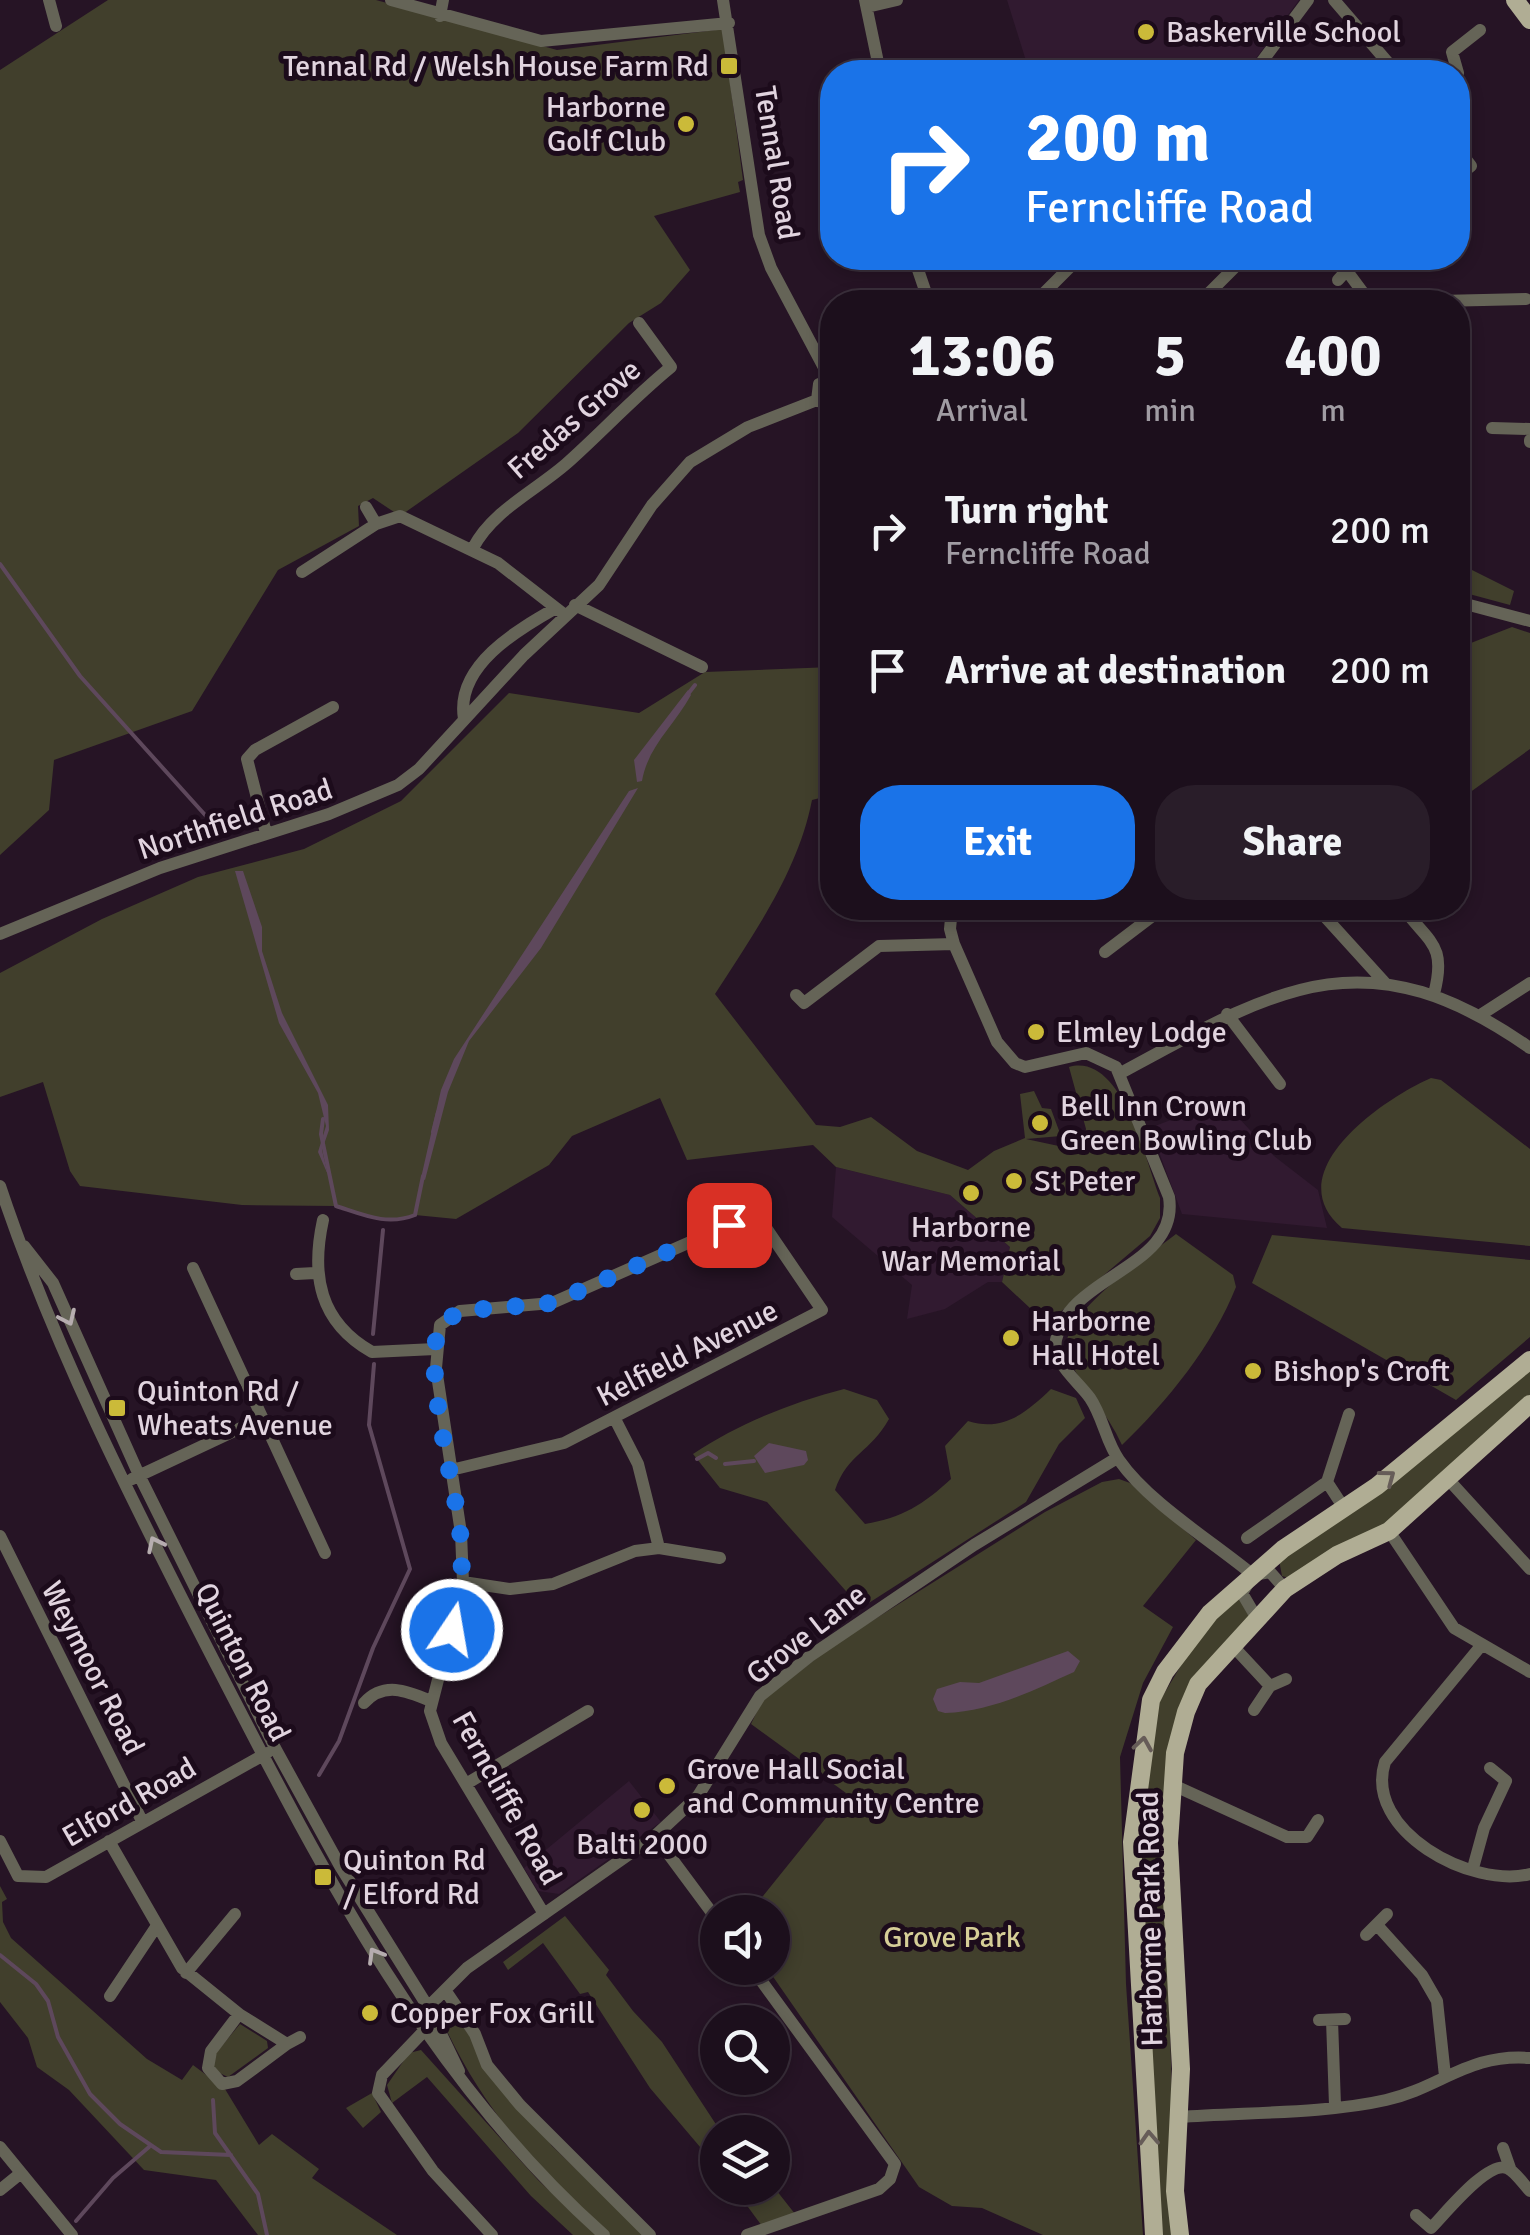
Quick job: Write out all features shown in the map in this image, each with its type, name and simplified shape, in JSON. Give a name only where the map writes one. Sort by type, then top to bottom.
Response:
[{"type":"main road","points":[[1515,0],[1530,20]]},
{"type":"main road","name":"Harborne Park Road","points":[[1154,2235],[1132,1842],[1151,1700],[1184,1644],[1253,1575],[1425,1448],[1530,1360]]},
{"type":"main road","name":"Harborne Park Road","points":[[1180,2235],[1175,2191],[1179,2117],[1169,1843],[1175,1752],[1186,1712],[1198,1684],[1286,1589],[1337,1555],[1388,1531],[1530,1404]]},
{"type":"main road","points":[[1132,1842],[1169,1843]]},
{"type":"street","points":[[49,0],[56,26]]},
{"type":"street","points":[[391,0],[541,41],[729,24]]},
{"type":"street","points":[[440,16],[443,0]]},
{"type":"street","name":"Tennal Road","points":[[724,0],[759,235],[770,268],[820,359]]},
{"type":"street","points":[[878,60],[866,4],[897,0]]},
{"type":"street","points":[[1263,60],[1308,0]]},
{"type":"street","points":[[1334,0],[1386,60]]},
{"type":"street","points":[[1454,60],[1452,52],[1480,30]]},
{"type":"street","points":[[1047,290],[1066,270]]},
{"type":"street","points":[[1213,290],[1232,270]]},
{"type":"street","points":[[1347,271],[1361,290]]},
{"type":"street","points":[[1470,300],[1526,299]]},
{"type":"street","name":"Fredas Grove","points":[[473,548],[491,522],[548,480],[621,407],[671,367],[638,323]]},
{"type":"street","points":[[820,384],[820,402]]},
{"type":"street","name":"Northfield Road","points":[[0,934],[142,875],[355,805],[398,785],[419,769],[565,609],[598,585],[652,505],[690,462],[748,427],[817,400]]},
{"type":"street","points":[[1492,428],[1530,429]]},
{"type":"street","points":[[366,506],[376,524]]},
{"type":"street","points":[[302,572],[376,524],[400,516],[473,548],[565,609],[702,668]]},
{"type":"street","points":[[1470,605],[1530,621]]},
{"type":"street","name":"Northfield Road","points":[[464,719],[461,702],[490,654],[512,632],[565,609]]},
{"type":"street","points":[[266,834],[247,760],[255,750],[333,707]]},
{"type":"street","points":[[951,920],[954,944],[998,1042],[1015,1064],[1038,1065],[1086,1054],[1108,1061],[1120,1073],[1166,1185],[1170,1227],[1077,1304],[1056,1339],[1061,1362],[1096,1408],[1117,1458],[1134,1478],[1253,1575]]},
{"type":"street","points":[[1104,952],[1121,934],[1144,920]]},
{"type":"street","points":[[1328,920],[1386,984]]},
{"type":"street","points":[[1412,920],[1437,950],[1440,971],[1434,994]]},
{"type":"street","points":[[804,1004],[878,946],[954,944]]},
{"type":"street","points":[[1120,1073],[1227,1014],[1290,991],[1349,982],[1386,984],[1434,994],[1482,1014],[1530,1048]]},
{"type":"street","points":[[1482,1014],[1530,983]]},
{"type":"street","points":[[1227,1014],[1280,1084]]},
{"type":"street","name":"Quinton Road","points":[[0,1186],[16,1236],[125,1482],[404,2003],[430,2033],[466,2088],[535,2170],[604,2235]]},
{"type":"street","name":"Kelfield Avenue","points":[[435,1348],[440,1325],[448,1316],[552,1303],[756,1212],[822,1310],[615,1419],[539,1452],[451,1470]]},
{"type":"street","points":[[323,1220],[315,1273],[339,1326],[354,1342],[372,1352],[435,1348]]},
{"type":"street","name":"Quinton Road","points":[[16,1236],[52,1283],[269,1752],[428,2007],[430,2033]]},
{"type":"street","points":[[193,1268],[325,1553]]},
{"type":"street","points":[[296,1274],[315,1273]]},
{"type":"street","name":"Ferncliffe Road","points":[[435,1348],[463,1582],[430,1711],[441,1742],[544,1914]]},
{"type":"street","points":[[1247,1538],[1327,1482],[1348,1414]]},
{"type":"street","points":[[125,1482],[262,1418]]},
{"type":"street","points":[[615,1419],[638,1464],[659,1548]]},
{"type":"street","name":"Grove Lane","points":[[428,2007],[467,1968],[654,1836],[698,1796],[760,1696],[877,1609],[1117,1458]]},
{"type":"street","points":[[1447,1478],[1529,1575]]},
{"type":"street","points":[[1327,1482],[1344,1508]]},
{"type":"street","points":[[1388,1531],[1442,1614],[1480,1647],[1530,1672]]},
{"type":"street","name":"Weymoor Road","points":[[0,1536],[142,1821]]},
{"type":"street","points":[[463,1582],[510,1588],[553,1584],[635,1551],[659,1548],[720,1558]]},
{"type":"street","points":[[1256,1617],[1242,1593],[1253,1575],[1270,1572],[1286,1589]]},
{"type":"street","points":[[1231,1644],[1270,1686]]},
{"type":"street","points":[[1480,1647],[1396,1746],[1380,1779],[1388,1808],[1414,1840],[1453,1862],[1473,1868],[1515,1877],[1530,1874]]},
{"type":"street","points":[[1254,1710],[1270,1686],[1286,1679]]},
{"type":"street","points":[[367,1695],[398,1689],[431,1700]]},
{"type":"street","points":[[466,1784],[588,1710]]},
{"type":"street","name":"Elford Road","points":[[0,1841],[18,1876],[46,1877],[269,1752]]},
{"type":"street","points":[[1473,1868],[1484,1828],[1506,1780],[1490,1768]]},
{"type":"street","points":[[1174,1785],[1287,1837],[1307,1837],[1318,1820]]},
{"type":"street","points":[[654,1836],[700,1897]]},
{"type":"street","points":[[109,1841],[186,1972],[238,2014],[293,2041],[237,2081],[222,2084],[208,2068],[209,2056],[238,2014]]},
{"type":"street","points":[[186,1972],[235,1914]]},
{"type":"street","points":[[1377,1925],[1422,1975],[1436,2001],[1445,2076]]},
{"type":"street","points":[[110,1996],[156,1926]]},
{"type":"street","points":[[747,2235],[879,2188],[890,2179],[895,2164],[764,1985]]},
{"type":"street","points":[[445,1990],[475,2034],[486,2065],[520,2106],[650,2235]]},
{"type":"street","points":[[404,2003],[418,1994]]},
{"type":"street","points":[[1332,2019],[1335,2105]]},
{"type":"street","points":[[430,2033],[382,2075],[378,2093],[425,2161],[492,2235]]},
{"type":"street","points":[[1179,2117],[1390,2100],[1466,2064],[1530,2058]]},
{"type":"street","points":[[0,2147],[72,2235]]},
{"type":"street","points":[[1503,2148],[1510,2168],[1530,2192]]},
{"type":"street","points":[[1416,2214],[1433,2231],[1480,2176],[1502,2166],[1510,2168]]},
{"type":"street","points":[[0,2190],[21,2173]]},
{"type":"shaded area","name":"Baskerville School","points":[[1007,0],[1299,0],[1255,60],[1026,60]]},
{"type":"shaded area","points":[[688,690],[691,695],[656,747],[642,781],[637,782],[634,760]]},
{"type":"shaded area","points":[[638,788],[541,948],[469,1041],[448,1092],[425,1180],[421,1178],[441,1090],[454,1059],[629,791]]},
{"type":"shaded area","points":[[235,871],[243,871],[262,927],[262,951],[282,1013],[328,1105],[329,1130],[322,1150],[328,1175],[318,1152],[326,1126],[318,1093],[279,1023]]},
{"type":"shaded area","points":[[1222,1100],[1274,1156],[1318,1190],[1327,1228],[1182,1214],[1150,1128]]},
{"type":"shaded area","points":[[836,1167],[950,1195],[1010,1247],[1002,1282],[988,1282],[945,1309],[907,1319],[912,1285],[832,1217]]},
{"type":"shaded area","points":[[769,1443],[806,1451],[808,1460],[804,1465],[765,1473],[754,1456]]},
{"type":"shaded area","points":[[1068,1651],[1080,1661],[1074,1672],[1011,1699],[945,1713],[938,1711],[933,1699],[937,1689],[960,1682],[979,1683]]},
{"type":"shaded area","points":[[629,1781],[661,1822],[559,1894],[538,1891],[524,1868]]},
{"type":"green space","name":"Harborne Golf Club","points":[[108,0],[376,0],[557,50],[723,29],[743,180],[738,182],[740,192],[654,216],[690,270],[661,303],[629,323],[518,433],[400,516],[373,498],[358,506],[359,526],[278,570],[192,711],[54,760],[49,810],[0,855],[0,70]]},
{"type":"green space","points":[[1470,569],[1514,591],[1510,605],[1470,594]]},
{"type":"green space","points":[[1512,627],[1530,633],[1530,749],[1470,792],[1470,643]]},
{"type":"green space","points":[[820,667],[820,798],[812,800],[785,877],[715,994],[816,1125],[840,1127],[871,1117],[917,1151],[968,1170],[994,1151],[1025,1138],[1020,1094],[1034,1091],[1042,1108],[1051,1109],[1061,1136],[1026,1139],[1082,1151],[1086,1129],[1069,1067],[1088,1067],[1103,1076],[1129,1112],[1160,1198],[1160,1218],[1150,1236],[1052,1319],[1045,1322],[1002,1282],[1010,1247],[950,1195],[836,1167],[813,1145],[687,1160],[660,1098],[572,1136],[549,1165],[456,1219],[415,1215],[384,1221],[336,1206],[242,1205],[80,1186],[70,1171],[43,1082],[0,1097],[0,973],[102,919],[198,877],[304,849],[401,801],[509,693],[639,713],[705,672]]},
{"type":"green space","points":[[1431,1078],[1441,1080],[1530,1149],[1530,1246],[1342,1228],[1325,1207],[1321,1184],[1328,1162],[1343,1141],[1387,1103]]},
{"type":"green space","points":[[1176,1234],[1233,1275],[1236,1287],[1215,1330],[1187,1372],[1122,1445],[1068,1358],[1066,1342],[1087,1307]]},
{"type":"green space","points":[[1272,1235],[1530,1260],[1530,1337],[1456,1400],[1252,1283]]},
{"type":"green space","points":[[1530,1371],[1530,1398],[1390,1525],[1292,1579],[1282,1576],[1279,1560]]},
{"type":"green space","points":[[844,1389],[877,1400],[889,1419],[846,1468],[835,1490],[865,1524],[912,1509],[951,1479],[945,1446],[968,1421],[1003,1422],[1032,1406],[1051,1389],[1076,1398],[1085,1418],[1059,1444],[1026,1502],[861,1608],[767,1502],[720,1488],[693,1454],[766,1415]]},
{"type":"green space","name":"Grove Park","points":[[1119,1479],[1130,1483],[1196,1540],[1143,1606],[1173,1627],[1143,1683],[1120,1757],[1126,1984],[1143,2235],[1043,2235],[982,2208],[952,2206],[919,2187],[779,1985],[790,1985],[790,1895],[764,1895],[846,1793],[751,1724],[762,1701],[832,1646],[1045,1512],[1102,1482]]},
{"type":"green space","points":[[1238,1596],[1249,1616],[1195,1679],[1165,1857],[1176,2235],[1160,2235],[1141,1834],[1158,1704],[1196,1640]]},
{"type":"green space","points":[[0,1886],[7,1899],[2,1902],[3,1922],[11,1938],[147,2059],[182,2080],[193,2065],[225,2089],[259,2145],[272,2134],[319,2169],[312,2178],[397,2235],[258,2235],[216,2180],[144,2170],[69,2090],[37,2067],[28,2038],[0,2002]]},
{"type":"green space","points":[[565,1916],[609,1970],[606,1975],[633,2011],[662,2042],[710,2115],[700,2115],[700,2147],[650,2088],[588,1992],[580,1994],[543,1943],[508,1970],[503,1962]]},
{"type":"green space","points":[[448,2007],[552,2146],[645,2235],[610,2235],[512,2134],[456,2049],[439,2014]]},
{"type":"green space","points":[[240,2024],[267,2041],[268,2048],[228,2077],[213,2070],[215,2054]]},
{"type":"green space","points":[[421,2050],[538,2180],[596,2235],[573,2235],[531,2196],[427,2077],[392,2103],[387,2085],[409,2053]]},
{"type":"green space","points":[[372,2093],[381,2112],[363,2128],[346,2108]]},
{"type":"green space","points":[[747,2205],[788,2205],[799,2219],[765,2230]]},
{"type":"waterway","points":[[0,564],[80,676],[215,826]]},
{"type":"waterway","points":[[688,694],[695,685]]},
{"type":"waterway","points":[[433,1132],[438,1112]]},
{"type":"waterway","points":[[323,1119],[321,1134],[336,1206],[385,1219],[415,1215],[423,1176]]},
{"type":"waterway","points":[[373,1334],[383,1230]]},
{"type":"waterway","points":[[319,1775],[339,1741],[373,1648],[410,1569],[369,1425],[374,1364]]},
{"type":"waterway","points":[[697,1459],[708,1453],[716,1458]]},
{"type":"waterway","points":[[725,1464],[754,1461]]},
{"type":"waterway","points":[[0,1955],[36,1984],[48,2001],[58,2037],[90,2094],[120,2124],[161,2152],[231,2155]]},
{"type":"waterway","points":[[213,2100],[215,2133],[258,2194],[267,2235]]},
{"type":"waterway","points":[[76,2221],[113,2178],[149,2147]]},
{"type":"place","name":"Baskerville School","points":[[1146,32]]},
{"type":"place","name":"Tennal Rd / Welsh House Farm Rd","points":[[729,66]]},
{"type":"place","name":"Harborne Golf Club","points":[[686,124]]},
{"type":"place","name":"Elmley Lodge","points":[[1036,1032]]},
{"type":"place","name":"Bell Inn Crown Green Bowling Club","points":[[1040,1123]]},
{"type":"place","name":"St Peter","points":[[1014,1181]]},
{"type":"place","name":"Harborne War Memorial","points":[[971,1193]]},
{"type":"place","name":"Harborne Hall Hotel","points":[[1011,1338]]},
{"type":"place","name":"Bishop's Croft","points":[[1253,1371]]},
{"type":"place","name":"Quinton Rd / Wheats Avenue","points":[[117,1408]]},
{"type":"place","name":"Grove Hall Social and Community Centre","points":[[667,1786]]},
{"type":"place","name":"Balti 2000","points":[[642,1810]]},
{"type":"place","name":"Quinton Rd / Elford Rd","points":[[323,1877]]},
{"type":"place","name":"Copper Fox Grill","points":[[370,2013]]},
{"type":"route","points":[[452,1630],[463,1582],[461,1533],[440,1416],[435,1348],[440,1325],[460,1311],[522,1309],[552,1303],[729,1225]]}]
